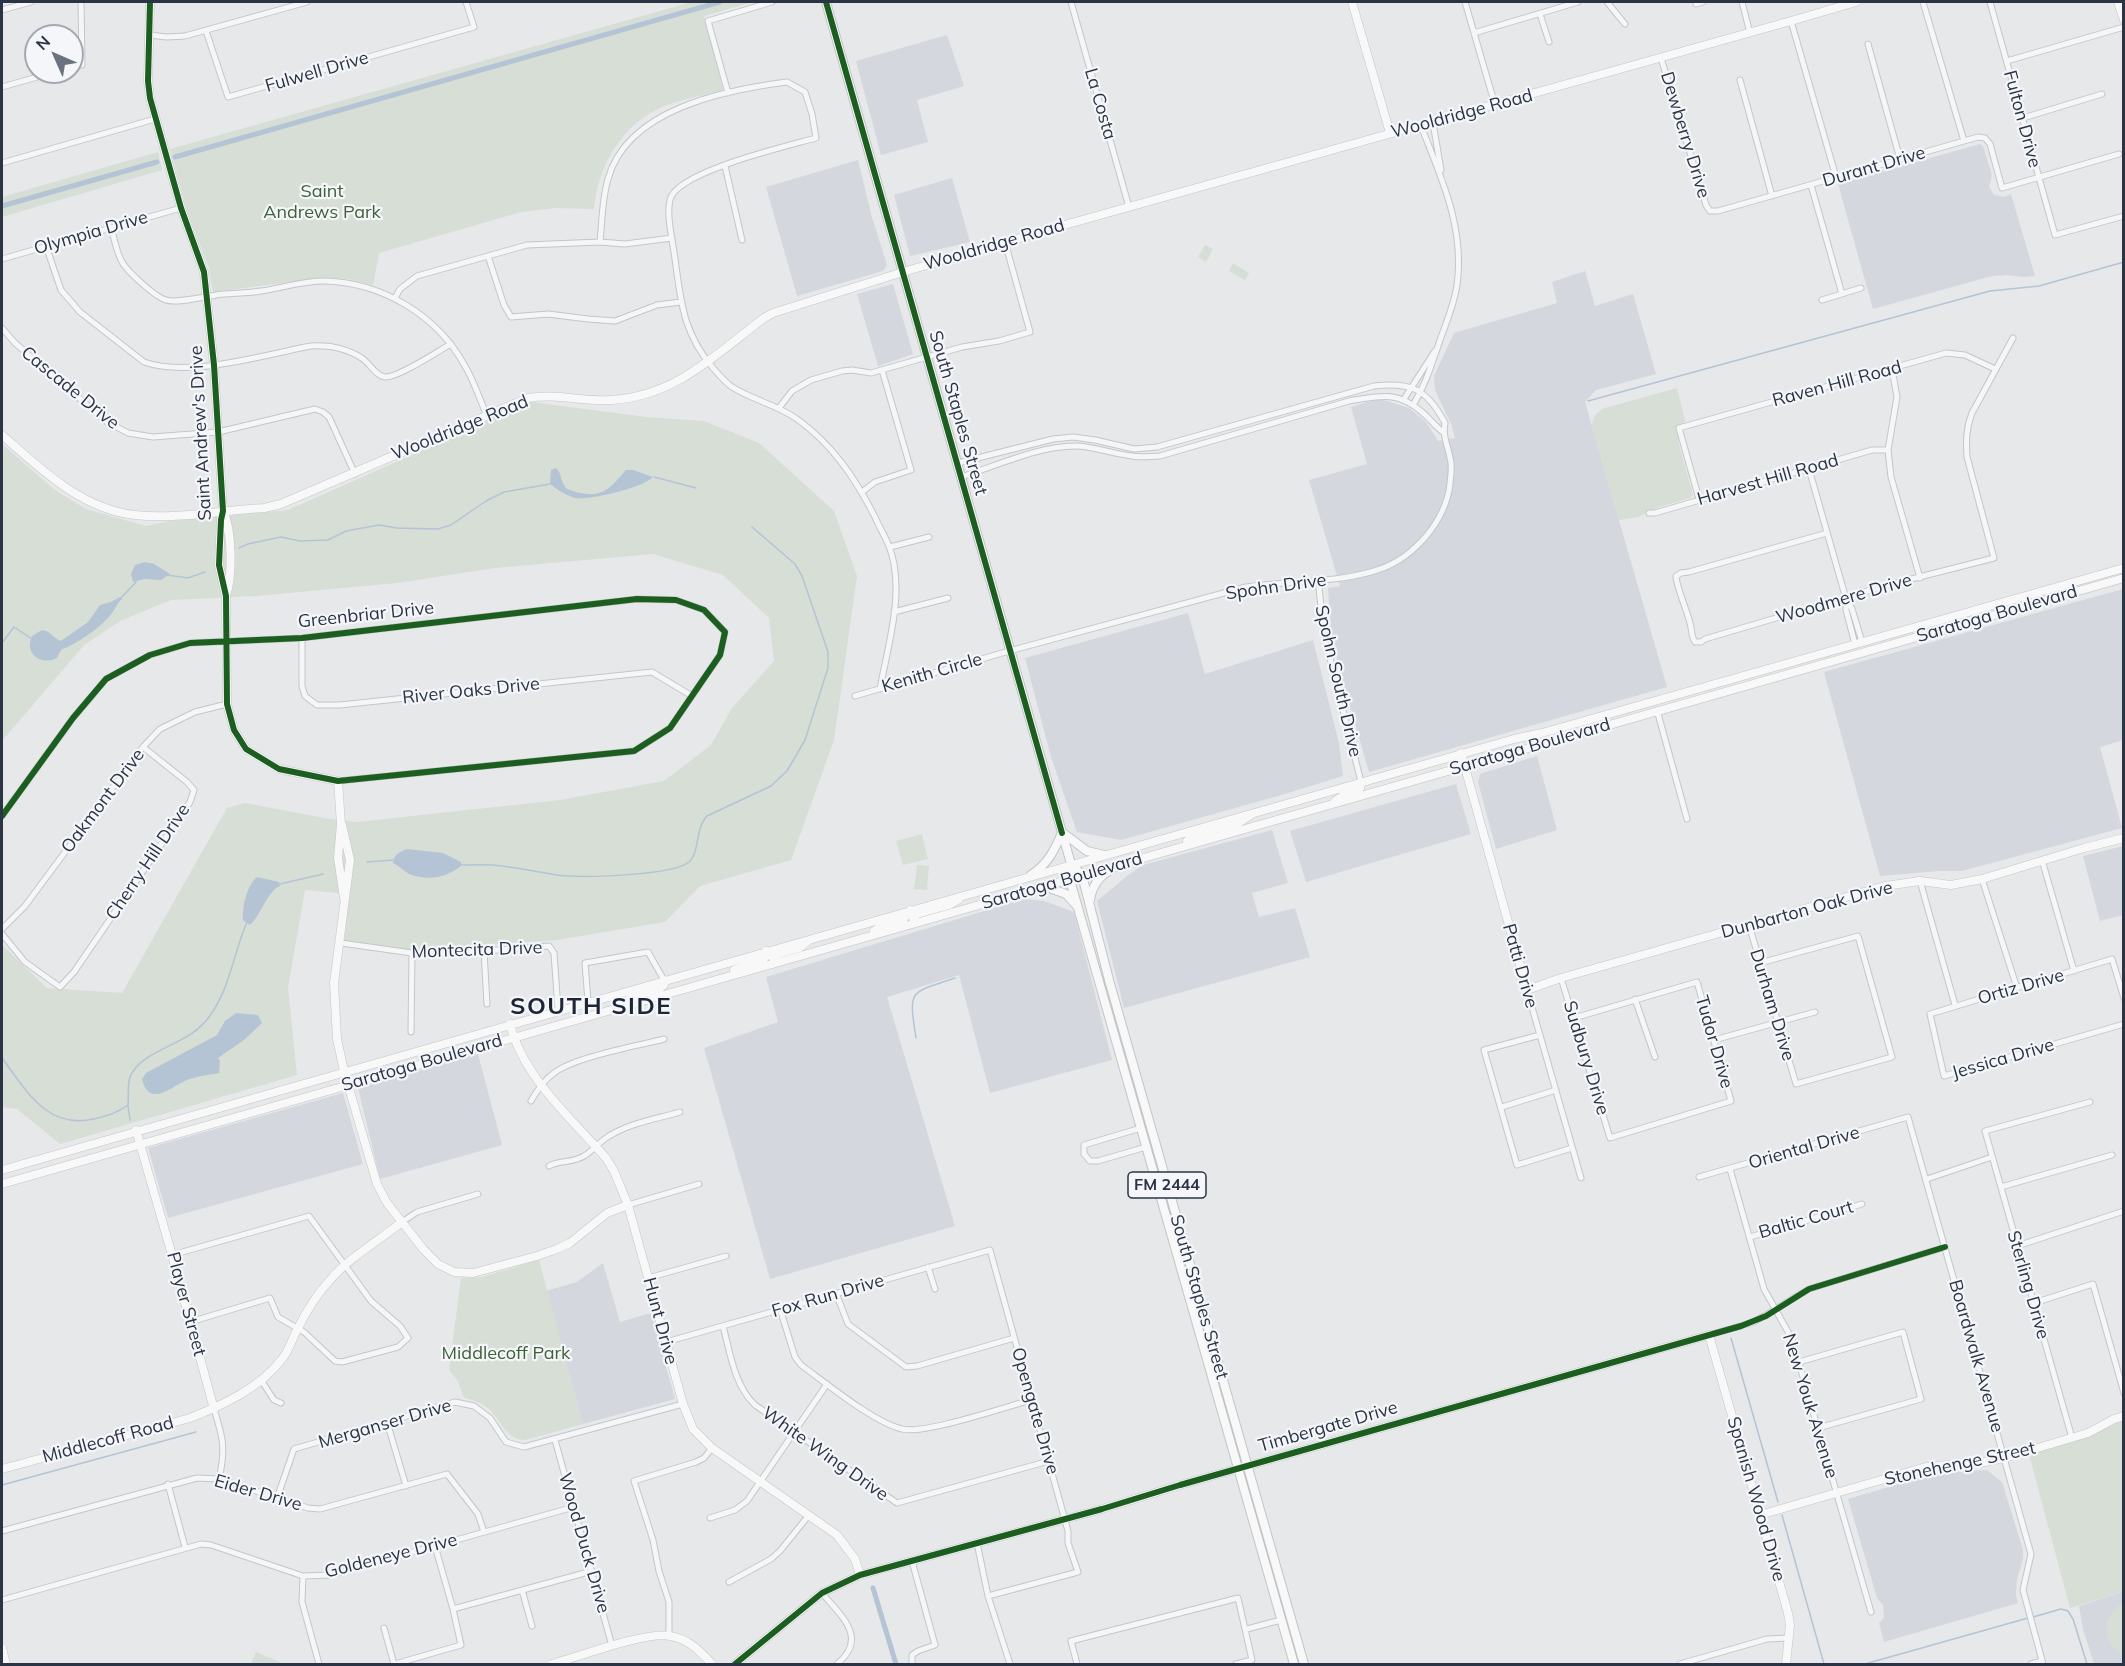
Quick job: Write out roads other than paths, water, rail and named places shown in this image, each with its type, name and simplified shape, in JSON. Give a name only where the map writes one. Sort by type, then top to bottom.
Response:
[{"type":"main road","name":"South Staples Street","points":[[826,2],[1071,864],[1070,879],[1078,908],[1294,1665]]},
{"type":"main road","points":[[1031,875],[1051,858],[1062,833],[1087,851],[1104,855]]},
{"type":"main road","name":"South Staples Street","points":[[1071,864],[1082,875],[1137,1078],[1304,1665]]},
{"type":"main road","points":[[1090,903],[1094,885],[1100,876],[1120,864]]},
{"type":"main road","points":[[1044,886],[1066,894],[1078,908]]},
{"type":"main road","points":[[1124,1066],[1137,1078]]},
{"type":"main road","points":[[1158,1187],[1167,1201],[1172,1202]]},
{"type":"main road","points":[[1164,1210],[1169,1210],[1179,1226]]},
{"type":"main road","points":[[1274,1595],[1284,1612],[1289,1612]]},
{"type":"main road","points":[[1281,1620],[1286,1622],[1297,1639]]},
{"type":"street","points":[[2,10],[31,2]]},
{"type":"street","points":[[81,2],[81,24]]},
{"type":"street","name":"Saint Andrew's Drive","points":[[150,2],[148,81],[155,119],[181,208],[204,272],[207,295],[214,365],[223,511],[227,519],[230,566],[226,596],[227,704],[234,730],[246,749],[279,769],[338,781],[634,751],[670,728],[692,696]]},
{"type":"street","points":[[149,34],[167,37],[184,36],[308,2]]},
{"type":"street","name":"Fulwell Drive","points":[[206,31],[228,97],[474,27],[466,2]]},
{"type":"street","points":[[728,93],[708,21],[772,2]]},
{"type":"street","name":"La Costa","points":[[1071,2],[1128,207]]},
{"type":"street","points":[[1352,2],[1390,134]]},
{"type":"street","points":[[1465,2],[1495,105]]},
{"type":"street","points":[[1474,33],[1578,2]]},
{"type":"street","points":[[1606,2],[1625,24]]},
{"type":"street","points":[[1696,4],[1703,2]]},
{"type":"street","points":[[1742,2],[1750,33]]},
{"type":"street","name":"Wooldridge Road","points":[[2,435],[64,487],[80,497],[107,508],[144,516],[264,508],[281,504],[355,474],[528,398],[541,396],[610,400],[648,394],[682,380],[773,313],[1005,242],[1856,2]]},
{"type":"street","points":[[1923,2],[1964,141]]},
{"type":"street","name":"Fulton Drive","points":[[1992,2],[2055,235],[2124,216]]},
{"type":"street","points":[[2118,2],[2124,20]]},
{"type":"street","points":[[1540,14],[1549,42]]},
{"type":"street","points":[[1791,21],[1836,177]]},
{"type":"street","points":[[2007,61],[2124,27]]},
{"type":"street","points":[[1868,44],[1900,159]]},
{"type":"street","name":"Dewberry Drive","points":[[1661,58],[1706,205],[1710,211]]},
{"type":"street","points":[[1740,80],[1772,196]]},
{"type":"street","points":[[2,87],[24,81]]},
{"type":"street","points":[[600,242],[608,179],[620,151],[644,128],[669,111],[728,93],[787,82],[806,92],[816,138],[711,169],[676,189],[670,198],[672,238],[681,302],[692,339],[708,362],[730,386],[779,408],[822,439],[850,473],[862,492],[890,547],[896,577],[894,612],[880,689]]},
{"type":"street","points":[[2023,118],[2102,94]]},
{"type":"street","points":[[2,163],[155,119]]},
{"type":"street","points":[[1433,123],[1440,156],[1441,174]]},
{"type":"street","points":[[1404,399],[1437,347],[1450,318],[1457,285],[1459,255],[1456,227],[1441,174],[1421,126]]},
{"type":"street","name":"Durant Drive","points":[[1710,211],[1718,211],[1978,137],[1986,138],[1990,144],[2002,188],[2038,178]]},
{"type":"street","points":[[2038,178],[2119,154]]},
{"type":"street","points":[[725,166],[742,240]]},
{"type":"street","points":[[1811,185],[1842,294]]},
{"type":"street","name":"Olympia Drive","points":[[2,259],[181,208]]},
{"type":"street","points":[[111,227],[122,262],[159,297],[174,302],[207,295],[259,292],[295,284],[323,282],[358,286],[395,298],[428,320],[451,344],[466,367],[487,416]]},
{"type":"street","points":[[395,298],[400,289],[417,276],[527,245],[600,242],[625,244],[672,238]]},
{"type":"street","points":[[779,408],[792,391],[811,380],[842,371],[871,373],[962,347],[1030,333],[1005,242]]},
{"type":"street","points":[[46,246],[61,290],[80,312],[144,362],[156,366],[214,365],[323,345],[345,350],[363,359],[380,375],[390,376],[425,360],[451,344]]},
{"type":"street","points":[[488,256],[504,305],[512,317],[548,314],[588,320],[615,321],[657,305],[681,302]]},
{"type":"street","points":[[1822,300],[1861,288]]},
{"type":"street","name":"Cascade Drive","points":[[2,328],[15,344],[107,422],[128,433],[153,437],[218,432],[311,409],[320,410],[329,417],[355,474]]},
{"type":"street","points":[[1995,369],[2013,338]]},
{"type":"street","points":[[1413,405],[1433,364],[1437,347]]},
{"type":"street","name":"Raven Hill Road","points":[[1699,499],[1678,428],[1946,353],[1965,355],[1995,369]]},
{"type":"street","points":[[1892,369],[1897,397],[1888,450],[1891,477],[1920,578]]},
{"type":"street","name":"Woodmere Drive","points":[[1827,533],[1676,576],[1676,583],[1681,591],[1695,642],[1884,586],[1994,558],[1967,457],[1966,442],[1968,423],[1995,369]]},
{"type":"street","points":[[862,492],[875,482],[911,470],[882,370]]},
{"type":"street","points":[[957,463],[1053,439],[1085,439],[1134,448],[1157,447],[1374,386],[1393,384],[1421,392]]},
{"type":"street","name":"Spohn Drive","points":[[1010,651],[1246,587],[1348,577],[1376,571],[1402,558],[1430,531],[1441,515],[1449,490],[1451,463],[1443,432],[1445,423],[1435,404],[1421,392]]},
{"type":"street","points":[[1347,393],[1349,401]]},
{"type":"street","points":[[961,477],[1033,453],[1060,447],[1083,447],[1134,457],[1160,456],[1349,401],[1379,395],[1404,399],[1443,432]]},
{"type":"street","points":[[1257,419],[1259,427]]},
{"type":"street","points":[[1083,447],[1085,439]]},
{"type":"street","points":[[1178,442],[1180,450]]},
{"type":"street","points":[[1031,445],[1033,453]]},
{"type":"street","name":"Harvest Hill Road","points":[[1649,513],[1872,450],[1888,450]]},
{"type":"street","points":[[1809,469],[1846,599],[1852,609],[1859,643],[1859,648],[1841,658]]},
{"type":"street","points":[[890,547],[929,537]]},
{"type":"street","name":"Saratoga Boulevard","points":[[2,1170],[1257,810],[1688,692],[2124,568]]},
{"type":"street","name":"Saratoga Boulevard","points":[[2,1184],[2124,578]]},
{"type":"street","name":"Spohn South Drive","points":[[1318,579],[1323,634],[1361,782]]},
{"type":"street","points":[[2059,597],[2060,591],[2076,582]]},
{"type":"street","points":[[2033,604],[2048,595],[2050,589]]},
{"type":"street","points":[[894,612],[948,598]]},
{"type":"street","name":"Greenbriar Drive","points":[[2,816],[73,718],[106,679],[150,655],[190,643],[302,638],[638,599],[676,600],[704,610],[725,632],[720,655],[692,696]]},
{"type":"street","points":[[1868,651],[1870,645],[1884,636]]},
{"type":"street","name":"River Oaks Drive","points":[[302,638],[302,686],[305,696],[316,705],[340,705],[652,672],[692,696]]},
{"type":"street","name":"Kenith Circle","points":[[855,696],[1010,651]]},
{"type":"street","points":[[1687,819],[1657,710],[1658,705],[1688,692]]},
{"type":"street","name":"Oakmont Drive","points":[[2,929],[25,906],[143,747],[160,729],[195,711],[227,704]]},
{"type":"street","name":"Cherry Hill Drive","points":[[2,934],[25,962],[60,987],[74,972],[190,802],[194,790],[143,747]]},
{"type":"street","name":"Patti Drive","points":[[1461,753],[1581,1178]]},
{"type":"street","points":[[338,781],[341,824],[338,858],[344,898]]},
{"type":"street","points":[[1328,805],[1360,788],[1361,782]]},
{"type":"street","points":[[1188,845],[1187,841],[1193,836],[1237,824],[1257,810]]},
{"type":"street","points":[[341,824],[350,860],[334,983],[337,1039],[377,1184],[387,1203],[424,1250],[438,1264],[454,1272],[473,1273],[537,1257],[570,1244],[607,1213],[699,1184]]},
{"type":"street","name":"Dunbarton Oak Drive","points":[[1527,990],[1561,978],[1885,886],[1920,881],[1951,885],[1982,879],[2124,838]]},
{"type":"street","points":[[2042,860],[2074,971]]},
{"type":"street","points":[[1982,879],[2017,988]]},
{"type":"street","points":[[1920,881],[1955,1005]]},
{"type":"street","points":[[915,923],[914,918],[917,914],[949,905],[968,893]]},
{"type":"street","points":[[868,936],[882,926],[903,920],[910,910]]},
{"type":"street","name":"Durham Drive","points":[[1749,926],[1778,1024],[1796,1084],[1892,1057],[1858,936],[1760,963]]},
{"type":"street","points":[[774,962],[773,958],[777,954],[799,948],[814,937]]},
{"type":"street","name":"Montecita Drive","points":[[341,943],[412,953],[549,946],[554,953],[558,1010]]},
{"type":"street","points":[[484,951],[487,1004]]},
{"type":"street","points":[[722,977],[741,966],[763,960],[767,955],[766,951]]},
{"type":"street","points":[[588,1001],[585,963],[648,952],[664,980],[662,987],[636,996],[616,1007]]},
{"type":"street","points":[[411,1032],[412,953]]},
{"type":"street","name":"Ortiz Drive","points":[[1930,1014],[2112,959],[2124,998]]},
{"type":"street","name":"Sudbury Drive","points":[[1561,978],[1610,1138],[1731,1101]]},
{"type":"street","name":"Tudor Drive","points":[[1635,999],[1697,982],[1731,1101]]},
{"type":"street","points":[[1574,1018],[1635,999],[1655,1058]]},
{"type":"street","points":[[1714,1040],[1815,1012]]},
{"type":"street","name":"Jessica Drive","points":[[1930,1014],[1944,1076],[2124,1024]]},
{"type":"street","name":"Hunt Drive","points":[[510,1024],[513,1037],[530,1071],[596,1146],[614,1171],[628,1205],[683,1404],[693,1429],[712,1448],[837,1535],[855,1559],[860,1575]]},
{"type":"street","points":[[1540,1035],[1484,1050],[1517,1165],[1572,1148]]},
{"type":"street","points":[[531,1101],[541,1084],[555,1071],[573,1063],[664,1039]]},
{"type":"street","points":[[1502,1107],[1556,1090]]},
{"type":"street","name":"Sterling Drive","points":[[2072,1438],[1985,1131],[2090,1101]]},
{"type":"street","points":[[549,1166],[584,1156],[607,1137],[624,1128],[680,1112]]},
{"type":"street","name":"Oriental Drive","points":[[1699,1178],[1908,1118]]},
{"type":"street","name":"Boardwalk Avenue","points":[[1908,1118],[2031,1554],[2023,1590],[2043,1663]]},
{"type":"street","points":[[1141,1128],[1084,1145],[1084,1154],[1090,1161],[1098,1161],[1146,1146]]},
{"type":"street","name":"Player Street","points":[[136,1130],[224,1439],[219,1479]]},
{"type":"street","points":[[2001,1187],[2112,1155]]},
{"type":"street","points":[[1927,1179],[1992,1157]]},
{"type":"street","name":"New Youk Avenue","points":[[1731,1169],[1764,1289],[1788,1330],[1799,1362],[1871,1612]]},
{"type":"street","points":[[402,1222],[417,1212],[478,1194]]},
{"type":"street","name":"Baltic Court","points":[[1750,1237],[1862,1204]]},
{"type":"street","points":[[2017,1246],[2124,1212]]},
{"type":"street","points":[[172,1255],[309,1216],[371,1301],[400,1326],[408,1338],[398,1347],[342,1362],[335,1361],[316,1342],[278,1317],[270,1298],[190,1322]]},
{"type":"street","name":"Middlecoff Road","points":[[2,1469],[190,1418],[214,1409],[261,1380],[283,1358],[318,1294],[345,1265],[402,1222]]},
{"type":"street","name":"Timbergate Drive","points":[[735,1665],[822,1593],[860,1575],[1102,1509],[1754,1322],[1809,1289],[1945,1247]]},
{"type":"street","name":"Fox Run Drive","points":[[666,1342],[990,1250]]},
{"type":"street","name":"Opengate Drive","points":[[988,1596],[1078,1572],[1068,1543],[1065,1518],[990,1250]]},
{"type":"street","points":[[648,1278],[726,1256]]},
{"type":"street","points":[[928,1267],[935,1289]]},
{"type":"street","points":[[2034,1303],[2093,1284],[2124,1393]]},
{"type":"street","points":[[836,1293],[848,1324],[906,1366],[917,1366],[1014,1338]]},
{"type":"street","points":[[780,1309],[795,1357],[801,1365],[885,1423],[904,1430],[928,1428],[1031,1400]]},
{"type":"street","name":"White Wing Drive","points":[[723,1326],[740,1386],[746,1397],[897,1503],[1049,1461]]},
{"type":"street","points":[[1799,1362],[1903,1332],[1922,1399],[1818,1428]]},
{"type":"street","name":"Spanish Wood Drive","points":[[1709,1335],[1788,1613],[1789,1638],[1786,1665]]},
{"type":"street","points":[[261,1380],[274,1400],[281,1403]]},
{"type":"street","points":[[710,1518],[735,1510],[747,1500],[827,1384]]},
{"type":"street","name":"Merganser Drive","points":[[277,1498],[294,1449],[455,1402],[474,1406],[490,1418],[506,1442],[524,1448],[683,1404]]},
{"type":"street","name":"Stonehenge Street","points":[[1760,1515],[1926,1467],[2004,1458],[2088,1433],[2124,1416]]},
{"type":"street","points":[[387,1422],[406,1486]]},
{"type":"street","name":"Wood Duck Drive","points":[[555,1440],[612,1646]]},
{"type":"street","points":[[669,1635],[669,1602],[659,1571],[653,1540],[634,1481],[696,1462],[704,1458],[712,1448]]},
{"type":"street","name":"Eider Drive","points":[[2,1532],[168,1484],[197,1478],[219,1479],[308,1508],[320,1509],[447,1474],[478,1514],[484,1532]]},
{"type":"street","points":[[168,1484],[185,1547]]},
{"type":"street","name":"Goldeneye Drive","points":[[2,1600],[201,1544],[211,1545],[303,1576],[331,1575],[574,1507]]},
{"type":"street","points":[[729,1582],[771,1559],[809,1515]]},
{"type":"street","points":[[977,1543],[988,1596],[1010,1665]]},
{"type":"street","points":[[384,1628],[395,1665],[461,1645],[435,1546]]},
{"type":"street","points":[[912,1561],[935,1645],[912,1655],[912,1665]]},
{"type":"street","points":[[453,1609],[592,1571]]},
{"type":"street","points":[[303,1576],[302,1602],[319,1665]]},
{"type":"street","points":[[522,1590],[532,1626]]},
{"type":"street","points":[[822,1593],[847,1623],[852,1633],[853,1640],[846,1658],[837,1665]]},
{"type":"street","points":[[1077,1665],[1071,1641],[1238,1599],[1247,1629],[1252,1660],[1236,1665]]},
{"type":"street","points":[[1247,1629],[1281,1620]]},
{"type":"street","points":[[552,1665],[651,1636],[669,1635],[685,1640],[699,1650],[712,1665]]},
{"type":"street","points":[[1680,1665],[1767,1639],[1789,1638]]},
{"type":"street","points":[[2,1648],[6,1665]]},
{"type":"street","points":[[846,1658],[850,1665]]},
{"type":"street","points":[[2031,1665],[2043,1663]]},
{"type":"water","points":[[556,468],[566,488],[585,494],[605,490],[626,470],[653,477],[639,485],[616,492],[575,498],[550,484],[551,470]]},
{"type":"water","points":[[145,562],[154,564],[170,574],[161,580],[145,579],[133,582],[131,574],[135,565]]},
{"type":"water","points":[[120,597],[122,599],[103,623],[61,650],[57,658],[40,659],[32,653],[30,642],[32,636],[42,630],[61,641],[88,622],[100,605]]},
{"type":"water","points":[[407,849],[443,853],[461,862],[461,866],[443,876],[430,878],[409,874],[393,863],[396,855]]},
{"type":"water","points":[[257,877],[279,882],[280,886],[272,892],[250,925],[243,920],[243,909],[248,891]]},
{"type":"water","points":[[236,1013],[258,1015],[262,1023],[244,1040],[218,1058],[219,1073],[191,1079],[162,1093],[150,1093],[145,1088],[142,1079],[146,1073],[217,1035],[225,1021]]},
{"type":"waterway","points":[[175,157],[720,2]]},
{"type":"waterway","points":[[2,206],[157,162]]},
{"type":"waterway","points":[[1588,401],[1990,291],[2039,286],[2124,262]]},
{"type":"waterway","points":[[654,477],[696,488]]},
{"type":"waterway","points":[[239,548],[281,537],[300,541],[328,540],[346,531],[379,525],[438,529],[451,525],[486,501],[504,492],[550,484]]},
{"type":"waterway","points":[[461,865],[497,865],[557,875],[585,876],[646,873],[679,867],[692,858],[703,821],[707,816],[771,786],[787,771],[805,740],[828,668],[828,652],[802,576],[795,564],[752,527]]},
{"type":"waterway","points":[[167,575],[188,578],[205,572]]},
{"type":"waterway","points":[[121,598],[136,582]]},
{"type":"waterway","points":[[2,643],[14,627],[32,639]]},
{"type":"waterway","points":[[367,862],[393,860]]},
{"type":"waterway","points":[[280,884],[323,874]]},
{"type":"waterway","points":[[2,1058],[39,1105],[63,1119],[78,1121],[94,1119],[120,1110],[128,1105],[129,1080],[136,1068],[155,1053],[190,1035],[209,1017],[227,983],[247,922]]},
{"type":"waterway","points":[[916,1038],[912,1009],[916,995],[929,987],[955,978]]},
{"type":"waterway","points":[[128,1106],[130,1120]]},
{"type":"waterway","points":[[1731,1338],[1778,1502]]},
{"type":"waterway","points":[[2,1485],[196,1432]]},
{"type":"waterway","points":[[1782,1515],[1824,1664]]},
{"type":"waterway","points":[[873,1588],[896,1664]]},
{"type":"waterway","points":[[2033,1617],[2061,1609],[2068,1611],[2073,1619],[2087,1664]]},
{"type":"waterway","points":[[1865,1664],[2028,1618]]},
{"type":"district","name":"SOUTH SIDE","points":[[591,1007]]},
{"type":"park label","name":"Saint Andrews Park","points":[[322,202]]},
{"type":"park label","name":"Middlecoff Park","points":[[506,1354]]}]
